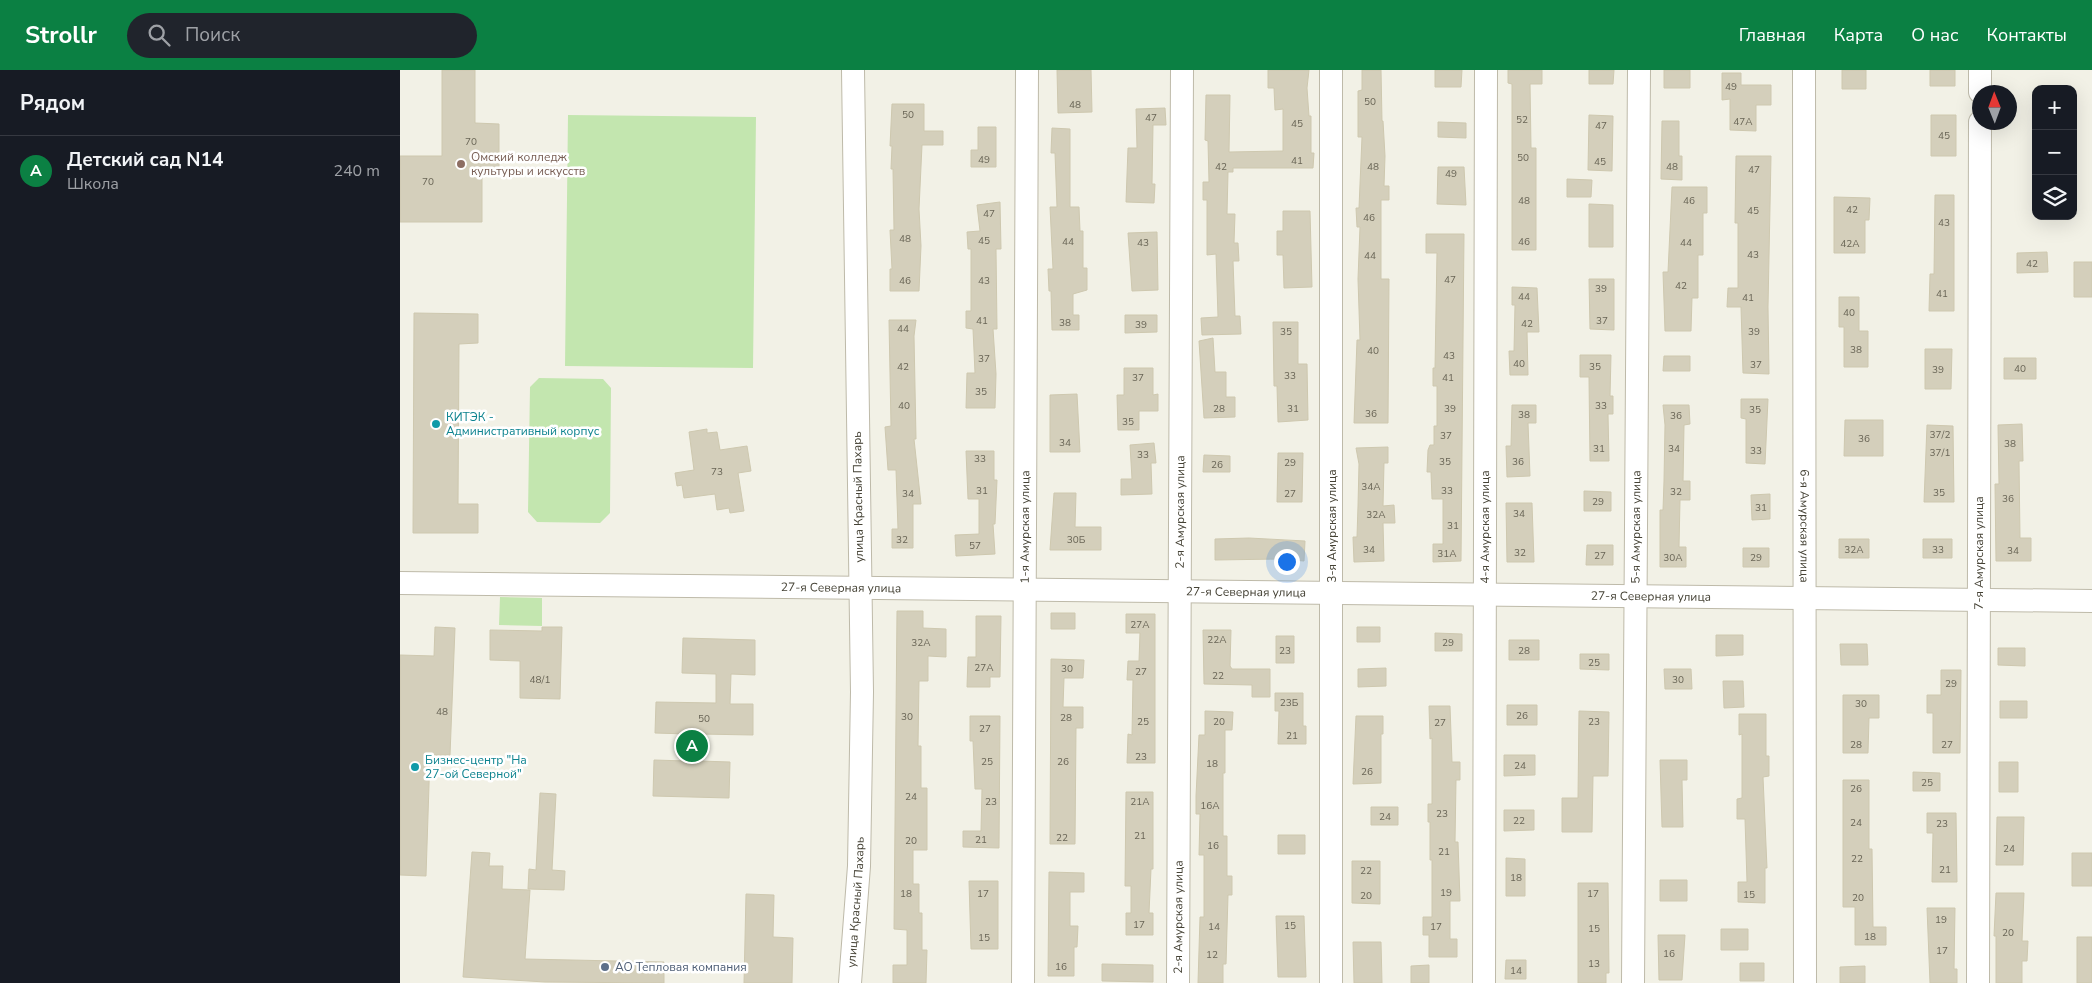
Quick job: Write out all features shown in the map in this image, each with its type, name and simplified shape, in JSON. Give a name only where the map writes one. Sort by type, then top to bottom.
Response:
[{"type":"street","name":"улица Красный Пахарь","points":[[850,983],[859,866],[862,692],[853,70]]},
{"type":"street","name":"1-я Амурская улица","points":[[1023,983],[1027,70]]},
{"type":"street","name":"2-я Амурская улица","points":[[1178,983],[1182,70]]},
{"type":"street","name":"3-я Амурская улица","points":[[1331,70],[1331,983]]},
{"type":"street","name":"4-я Амурская улица","points":[[1484,983],[1486,70]]},
{"type":"street","name":"5-я Амурская улица","points":[[1632,983],[1639,70]]},
{"type":"street","name":"6-я Амурская улица","points":[[1804,70],[1805,983]]},
{"type":"street","points":[[1980,70],[1980,85]]},
{"type":"street","name":"7-я Амурская улица","points":[[1978,983],[1980,130]]},
{"type":"street","name":"27-я Северная улица","points":[[400,583],[2092,601]]},
{"type":"green space","points":[[568,115],[756,117],[753,368],[565,366]]},
{"type":"green space","points":[[539,378],[603,379],[611,388],[610,513],[600,523],[537,522],[528,512],[530,387]]},
{"type":"green space","points":[[500,597],[542,598],[542,626],[499,625]]},
{"type":"building","points":[[442,70],[475,70],[475,123],[499,124],[499,170],[482,170],[482,222],[400,222],[400,156],[442,156]]},
{"type":"building","points":[[1057,70],[1091,70],[1092,112],[1058,113]]},
{"type":"building","points":[[1268,70],[1309,70],[1307,88],[1309,116],[1311,116],[1311,153],[1314,153],[1313,168],[1233,168],[1233,172],[1228,172],[1227,214],[1235,214],[1234,243],[1238,243],[1239,261],[1233,261],[1235,316],[1240,316],[1241,334],[1202,335],[1201,318],[1218,317],[1216,254],[1207,255],[1207,200],[1203,200],[1203,182],[1209,182],[1208,141],[1205,140],[1206,95],[1230,95],[1229,152],[1283,151],[1283,109],[1275,110],[1274,88],[1268,88]]},
{"type":"building","points":[[1362,70],[1381,70],[1385,156],[1384,186],[1389,186],[1389,200],[1381,200],[1381,279],[1389,279],[1388,423],[1354,423],[1357,340],[1360,340],[1358,279],[1360,227],[1357,227],[1356,208],[1359,208],[1362,137],[1358,137],[1358,91],[1362,90]]},
{"type":"building","points":[[1435,70],[1462,70],[1461,87],[1435,87]]},
{"type":"building","points":[[1508,70],[1542,70],[1542,84],[1530,84],[1531,148],[1536,148],[1536,250],[1512,250],[1512,84],[1508,83]]},
{"type":"building","points":[[1589,70],[1614,70],[1613,84],[1589,84]]},
{"type":"building","points":[[1664,70],[1690,70],[1690,88],[1664,88]]},
{"type":"building","points":[[1842,70],[1866,70],[1866,89],[1842,89]]},
{"type":"building","points":[[1930,70],[1955,70],[1955,86],[1930,86]]},
{"type":"building","points":[[1722,73],[1741,73],[1741,85],[1771,85],[1771,105],[1756,105],[1756,131],[1730,130],[1730,99],[1722,100]]},
{"type":"building","points":[[892,104],[924,104],[924,131],[943,131],[943,145],[922,145],[919,209],[921,246],[919,291],[890,291],[890,269],[892,269],[890,230],[894,230],[893,169],[891,169],[892,146],[890,146]]},
{"type":"building","points":[[1165,108],[1166,125],[1153,125],[1152,184],[1155,184],[1154,203],[1126,202],[1128,148],[1137,148],[1136,109]]},
{"type":"building","points":[[1589,115],[1613,116],[1612,171],[1588,170]]},
{"type":"building","points":[[1931,115],[1956,115],[1956,156],[1931,156]]},
{"type":"building","points":[[1662,121],[1679,121],[1679,156],[1682,156],[1682,180],[1661,179]]},
{"type":"building","points":[[1438,122],[1466,123],[1466,138],[1438,137]]},
{"type":"building","points":[[978,127],[996,127],[996,167],[971,167],[971,150],[978,150]]},
{"type":"building","points":[[1052,128],[1070,129],[1070,207],[1079,207],[1080,231],[1083,231],[1083,268],[1087,268],[1087,290],[1073,294],[1073,315],[1079,315],[1079,330],[1052,330],[1051,291],[1049,291],[1048,269],[1053,269],[1050,207],[1057,207],[1055,153],[1051,153]]},
{"type":"building","points":[[1736,156],[1771,156],[1768,307],[1769,374],[1743,373],[1741,307],[1727,307],[1728,288],[1738,288],[1738,223],[1735,223]]},
{"type":"building","points":[[1438,167],[1464,167],[1466,205],[1437,204]]},
{"type":"building","points":[[1567,179],[1592,180],[1591,197],[1567,197]]},
{"type":"building","points":[[1672,187],[1707,187],[1707,213],[1703,213],[1703,255],[1698,255],[1698,298],[1692,298],[1691,331],[1665,331],[1663,272],[1668,272]]},
{"type":"building","points":[[1935,195],[1954,195],[1954,311],[1929,311],[1930,274],[1934,274]]},
{"type":"building","points":[[1834,197],[1870,198],[1869,220],[1865,220],[1865,253],[1834,253]]},
{"type":"building","points":[[1000,202],[1001,249],[996,249],[997,329],[993,329],[996,374],[995,408],[966,408],[967,373],[975,373],[973,329],[966,328],[966,311],[971,311],[971,249],[968,249],[967,232],[980,231],[977,205]]},
{"type":"building","points":[[1589,204],[1613,205],[1613,247],[1589,247]]},
{"type":"building","points":[[1283,211],[1310,211],[1312,287],[1284,288],[1283,255],[1277,255],[1277,231],[1283,231]]},
{"type":"building","points":[[1157,232],[1158,290],[1132,291],[1128,233]]},
{"type":"building","points":[[1426,234],[1464,234],[1461,561],[1433,562],[1433,544],[1443,544],[1443,499],[1432,499],[1431,472],[1427,472],[1428,450],[1430,445],[1434,445],[1434,426],[1437,426],[1437,386],[1433,386],[1433,368],[1435,368],[1437,253],[1426,253]]},
{"type":"building","points":[[2047,252],[2048,272],[2017,273],[2017,253]]},
{"type":"building","points":[[2074,262],[2092,262],[2092,297],[2074,297]]},
{"type":"building","points":[[1589,279],[1614,279],[1614,330],[1590,329]]},
{"type":"building","points":[[1512,287],[1537,288],[1539,332],[1527,332],[1528,375],[1510,375],[1509,351],[1514,351],[1515,305],[1512,305]]},
{"type":"building","points":[[1839,297],[1859,297],[1859,331],[1868,331],[1868,367],[1844,367],[1844,327],[1839,327]]},
{"type":"building","name":"КИТЭК - Административный корпус","points":[[414,313],[478,314],[478,343],[459,344],[458,504],[478,504],[478,533],[413,533]]},
{"type":"building","points":[[1125,315],[1157,315],[1157,332],[1125,333]]},
{"type":"building","points":[[889,320],[916,320],[914,336],[916,439],[914,439],[921,504],[913,504],[913,548],[892,548],[892,529],[898,529],[896,470],[888,470],[885,427],[891,426]]},
{"type":"building","points":[[1273,322],[1298,322],[1298,364],[1307,364],[1308,420],[1278,422],[1277,386],[1274,386]]},
{"type":"building","points":[[1213,338],[1215,372],[1226,372],[1226,397],[1235,397],[1235,417],[1204,418],[1199,341]]},
{"type":"building","points":[[1925,349],[1952,349],[1951,389],[1925,389]]},
{"type":"building","points":[[1580,355],[1611,355],[1610,396],[1613,396],[1613,414],[1608,414],[1609,461],[1590,461],[1589,377],[1580,377]]},
{"type":"building","points":[[1664,356],[1690,356],[1690,371],[1663,371]]},
{"type":"building","points":[[2004,358],[2036,358],[2036,379],[2004,379]]},
{"type":"building","points":[[1124,368],[1153,368],[1153,395],[1158,394],[1158,411],[1139,411],[1139,430],[1118,430],[1117,395],[1124,395]]},
{"type":"building","points":[[1077,394],[1080,452],[1050,452],[1050,395]]},
{"type":"building","points":[[1741,399],[1768,399],[1765,464],[1746,463],[1746,419],[1741,418]]},
{"type":"building","points":[[1512,405],[1536,405],[1536,423],[1528,423],[1530,476],[1507,477],[1506,446],[1511,446]]},
{"type":"building","points":[[1663,405],[1689,405],[1690,424],[1684,425],[1683,481],[1690,481],[1690,500],[1680,500],[1679,547],[1686,547],[1686,567],[1660,567],[1660,510],[1663,510],[1664,481],[1665,425]]},
{"type":"building","points":[[1845,420],[1883,420],[1883,456],[1844,456]]},
{"type":"building","points":[[2022,424],[2023,461],[2019,461],[2020,538],[2031,538],[2031,561],[1996,561],[1995,484],[1999,484],[1998,425]]},
{"type":"building","points":[[1927,425],[1953,426],[1954,502],[1924,502]]},
{"type":"building","points":[[707,429],[707,433],[717,432],[720,450],[747,446],[751,471],[738,473],[744,511],[730,513],[729,508],[717,510],[715,494],[684,498],[682,485],[677,486],[675,473],[694,470],[689,432]]},
{"type":"building","points":[[1154,443],[1156,463],[1151,463],[1152,494],[1121,495],[1121,479],[1132,479],[1130,445]]},
{"type":"building","points":[[1388,447],[1388,463],[1384,463],[1383,506],[1394,505],[1395,523],[1383,523],[1384,561],[1354,562],[1353,537],[1357,537],[1359,464],[1356,448]]},
{"type":"building","points":[[966,451],[994,451],[994,480],[997,480],[995,524],[993,524],[995,554],[956,556],[955,535],[979,534],[979,499],[968,499]]},
{"type":"building","points":[[1278,453],[1303,453],[1302,502],[1277,502]]},
{"type":"building","points":[[1204,455],[1230,456],[1230,472],[1203,472]]},
{"type":"building","points":[[1584,491],[1611,492],[1611,511],[1584,511]]},
{"type":"building","points":[[1054,493],[1076,493],[1075,527],[1101,527],[1101,550],[1050,550]]},
{"type":"building","points":[[1770,494],[1770,519],[1752,520],[1751,495]]},
{"type":"building","points":[[1506,503],[1532,503],[1534,562],[1507,562]]},
{"type":"building","points":[[1249,538],[1305,541],[1304,561],[1280,559],[1215,560],[1215,539]]},
{"type":"building","points":[[1839,539],[1869,539],[1869,558],[1839,558]]},
{"type":"building","points":[[1923,539],[1952,539],[1952,558],[1923,558]]},
{"type":"building","points":[[1587,545],[1613,545],[1613,565],[1586,565]]},
{"type":"building","points":[[1743,548],[1769,548],[1769,567],[1743,567]]},
{"type":"building","points":[[897,611],[923,611],[923,628],[946,629],[946,657],[928,656],[928,681],[919,681],[918,746],[921,746],[921,788],[927,788],[927,850],[913,850],[913,884],[919,884],[919,913],[922,913],[922,950],[927,950],[926,983],[893,983],[893,965],[907,965],[907,930],[894,929]]},
{"type":"building","points":[[1051,613],[1075,613],[1075,629],[1051,629]]},
{"type":"building","points":[[1126,614],[1155,614],[1155,763],[1127,763],[1128,734],[1132,735],[1133,680],[1127,680],[1128,661],[1139,661],[1140,633],[1126,633]]},
{"type":"building","points":[[976,616],[1001,616],[1000,677],[990,677],[990,687],[967,687],[968,657],[976,657]]},
{"type":"building","name":"Бизнес-центр \"На 27-ой Северной\"","points":[[435,627],[455,628],[450,755],[430,755],[426,876],[400,875],[400,655],[434,656]]},
{"type":"building","points":[[542,627],[562,627],[560,699],[520,698],[520,661],[490,660],[490,630],[542,631]]},
{"type":"building","points":[[1357,627],[1380,627],[1380,642],[1357,642]]},
{"type":"building","points":[[1203,630],[1231,630],[1230,666],[1232,669],[1270,669],[1270,697],[1252,697],[1252,685],[1204,684]]},
{"type":"building","points":[[1435,633],[1462,634],[1462,651],[1435,651]]},
{"type":"building","points":[[1716,635],[1743,635],[1743,655],[1716,656]]},
{"type":"building","points":[[1276,636],[1294,636],[1294,663],[1276,663]]},
{"type":"building","points":[[683,638],[755,640],[755,675],[731,674],[730,704],[753,704],[753,735],[700,734],[699,761],[730,762],[729,798],[653,796],[654,760],[686,761],[687,734],[655,733],[656,702],[716,703],[716,674],[682,673]]},
{"type":"building","points":[[1509,640],[1539,640],[1539,660],[1509,660]]},
{"type":"building","points":[[1840,644],[1867,644],[1868,665],[1841,665]]},
{"type":"building","points":[[1998,648],[2025,648],[2025,666],[1998,665]]},
{"type":"building","points":[[1580,654],[1609,654],[1609,670],[1580,669]]},
{"type":"building","points":[[1051,659],[1084,660],[1083,678],[1064,678],[1063,707],[1083,707],[1083,728],[1076,728],[1075,844],[1050,844]]},
{"type":"building","points":[[1386,668],[1386,686],[1358,687],[1358,669]]},
{"type":"building","points":[[1664,669],[1691,669],[1692,689],[1665,689]]},
{"type":"building","points":[[1941,670],[1961,670],[1960,753],[1933,753],[1933,713],[1927,713],[1927,695],[1941,695]]},
{"type":"building","points":[[1723,681],[1743,681],[1744,707],[1724,708]]},
{"type":"building","points":[[1275,693],[1303,693],[1303,726],[1306,726],[1306,744],[1278,744],[1279,711],[1275,711]]},
{"type":"building","points":[[1843,695],[1879,695],[1879,718],[1869,718],[1868,753],[1843,753]]},
{"type":"building","points":[[2000,701],[2027,701],[2027,718],[2000,718]]},
{"type":"building","points":[[1507,705],[1537,705],[1537,725],[1507,725]]},
{"type":"building","points":[[1429,706],[1450,706],[1452,762],[1460,762],[1460,780],[1456,780],[1455,842],[1458,842],[1460,901],[1450,901],[1450,939],[1457,939],[1457,957],[1429,957],[1429,935],[1423,935],[1423,917],[1432,917],[1432,860],[1430,860],[1430,822],[1428,822],[1428,804],[1432,804],[1432,738],[1430,739]]},
{"type":"building","points":[[1205,711],[1233,712],[1232,730],[1225,730],[1225,773],[1223,773],[1223,836],[1227,836],[1227,876],[1232,876],[1232,895],[1228,895],[1226,964],[1223,964],[1223,983],[1198,983],[1200,917],[1204,917],[1204,855],[1199,855],[1200,814],[1196,814],[1196,796],[1199,735],[1205,735]]},
{"type":"building","points":[[1579,711],[1609,712],[1608,776],[1593,776],[1592,832],[1562,832],[1562,798],[1578,798]]},
{"type":"building","points":[[1739,714],[1766,714],[1766,756],[1769,756],[1769,776],[1763,777],[1767,868],[1765,868],[1765,903],[1738,902],[1738,882],[1747,882],[1745,819],[1737,819],[1737,799],[1742,798],[1742,734],[1739,735]]},
{"type":"building","points":[[970,716],[1000,716],[999,848],[963,847],[963,831],[981,831],[982,789],[975,789],[973,741],[970,741]]},
{"type":"building","points":[[1356,716],[1383,716],[1381,783],[1353,784]]},
{"type":"building","points":[[1504,755],[1535,755],[1535,775],[1504,776]]},
{"type":"building","points":[[1660,760],[1687,760],[1687,780],[1682,780],[1683,827],[1662,827]]},
{"type":"building","points":[[1999,762],[2018,762],[2018,792],[1999,792]]},
{"type":"building","points":[[1913,772],[1940,773],[1940,791],[1913,791]]},
{"type":"building","points":[[1843,780],[1869,780],[1869,849],[1872,849],[1873,927],[1886,927],[1886,945],[1855,945],[1855,907],[1843,907]]},
{"type":"building","points":[[1126,792],[1153,792],[1153,869],[1151,869],[1149,913],[1153,913],[1153,935],[1126,935],[1126,913],[1131,913],[1131,886],[1125,886]]},
{"type":"building","points":[[540,793],[556,794],[552,870],[565,871],[564,890],[528,889],[529,869],[536,870]]},
{"type":"building","points":[[1371,807],[1398,807],[1398,825],[1371,825]]},
{"type":"building","points":[[1504,810],[1534,810],[1534,830],[1504,831]]},
{"type":"building","points":[[1927,813],[1956,813],[1957,882],[1932,882],[1933,833],[1927,833]]},
{"type":"building","points":[[1997,817],[2024,817],[2023,865],[1996,865]]},
{"type":"building","points":[[1278,835],[1305,835],[1305,854],[1278,854]]},
{"type":"building","points":[[472,852],[490,853],[489,866],[503,866],[502,889],[530,890],[525,959],[664,962],[664,983],[545,982],[463,977]]},
{"type":"building","points":[[2072,853],[2092,853],[2092,886],[2072,886]]},
{"type":"building","points":[[1506,858],[1525,859],[1525,896],[1506,896]]},
{"type":"building","points":[[1352,861],[1380,861],[1380,904],[1352,903]]},
{"type":"building","points":[[1049,872],[1084,873],[1084,892],[1070,892],[1070,926],[1078,926],[1077,947],[1074,947],[1074,976],[1048,976]]},
{"type":"building","points":[[1660,880],[1687,880],[1687,901],[1660,901]]},
{"type":"building","points":[[969,881],[998,881],[998,949],[971,949]]},
{"type":"building","points":[[1578,883],[1608,883],[1609,973],[1606,973],[1606,983],[1578,983]]},
{"type":"building","points":[[1996,893],[2024,893],[2022,941],[2028,941],[2027,961],[2022,961],[2022,983],[1996,983],[1996,936],[1994,936]]},
{"type":"building","points":[[746,894],[774,895],[773,937],[793,938],[792,983],[744,983]]},
{"type":"building","points":[[1927,908],[1955,908],[1954,969],[1957,969],[1957,983],[1930,983]]},
{"type":"building","points":[[1276,916],[1304,916],[1306,977],[1278,977]]},
{"type":"building","points":[[1721,929],[1748,929],[1748,950],[1721,950]]},
{"type":"building","points":[[1658,935],[1685,935],[1682,980],[1659,980]]},
{"type":"building","points":[[2077,937],[2092,937],[2092,983],[2077,983]]},
{"type":"building","points":[[1353,942],[1381,942],[1382,983],[1354,983]]},
{"type":"building","points":[[1506,960],[1526,960],[1526,979],[1505,979]]},
{"type":"building","points":[[1740,963],[1764,963],[1764,981],[1740,981]]},
{"type":"building","points":[[1102,964],[1153,965],[1153,982],[1102,981]]},
{"type":"building","points":[[1429,965],[1429,983],[1411,983],[1411,966]]},
{"type":"building","points":[[1865,966],[1865,983],[1840,983],[1840,967]]},
{"type":"place","name":"Омский колледж культуры и искусств","points":[[461,164]]},
{"type":"place","name":"КИТЭК - Административный корпус","points":[[436,424]]},
{"type":"place","name":"Детский сад N14","points":[[692,746]]},
{"type":"place","name":"Бизнес-центр \"На 27-ой Северной\"","points":[[415,767]]},
{"type":"place","name":"АО Тепловая компания","points":[[605,967]]}]
